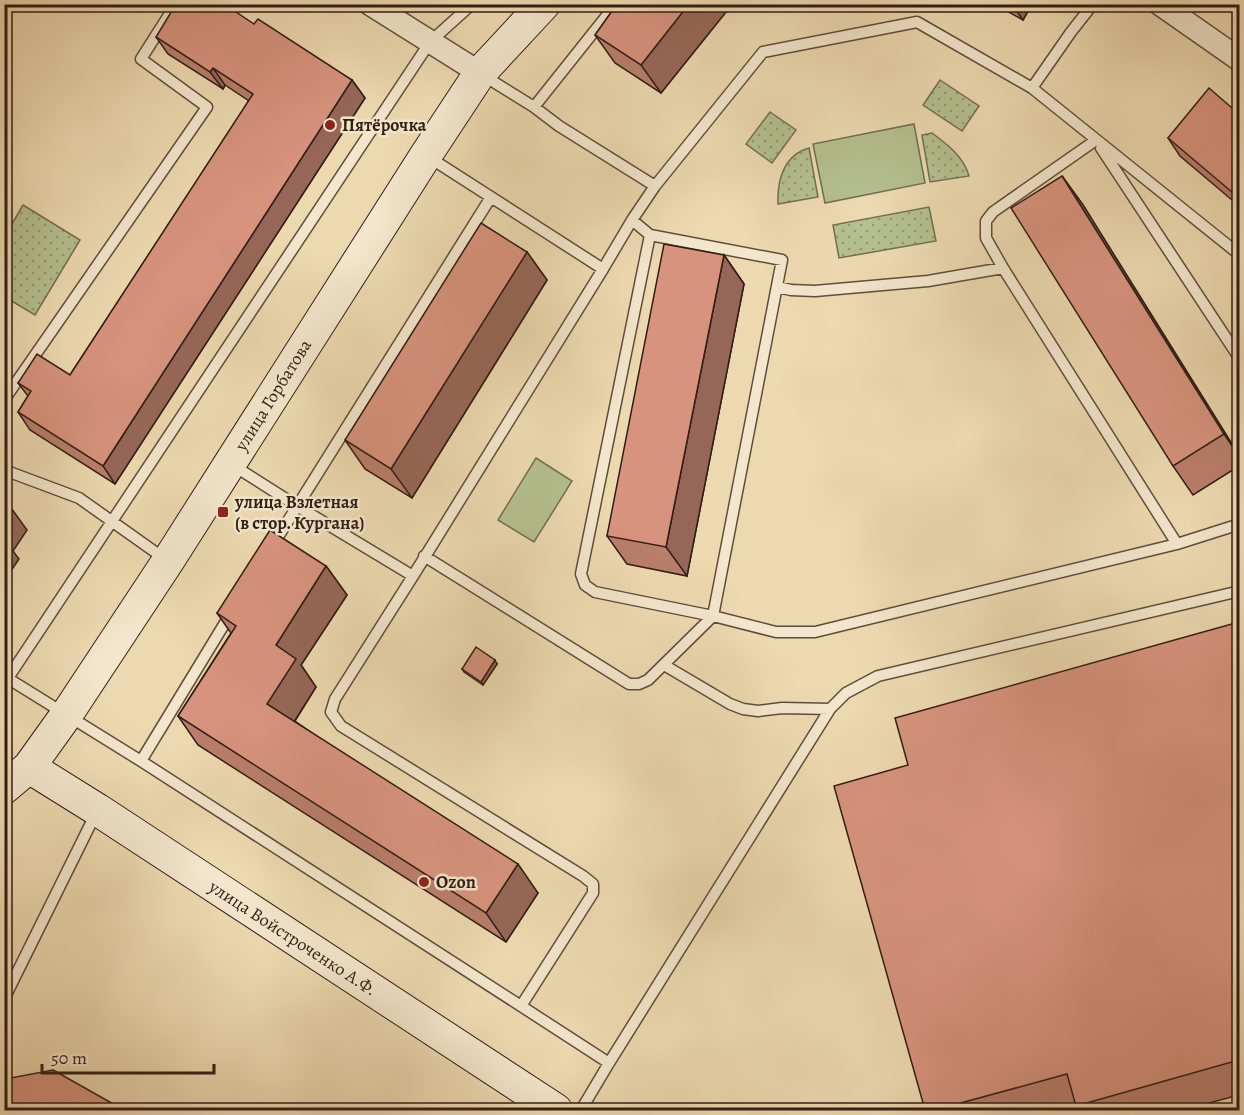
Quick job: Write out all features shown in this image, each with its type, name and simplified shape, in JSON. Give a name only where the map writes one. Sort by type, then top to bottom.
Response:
[{"type":"main road","name":"улица Горбатова","points":[[4,788],[29,766],[67,714],[168,561],[480,73],[544,4]]},
{"type":"main road","name":"улица Войстроченко А.Ф.","points":[[29,766],[556,1110]]},
{"type":"street","points":[[370,4],[480,73]]},
{"type":"street","points":[[1160,4],[1239,60]]},
{"type":"lane","points":[[4,400],[207,107],[141,59],[176,4]]},
{"type":"lane","points":[[472,4],[430,42],[113,522],[6,677],[141,761],[609,1063]]},
{"type":"lane","points":[[534,107],[616,4]]},
{"type":"lane","points":[[1032,88],[1093,4]]},
{"type":"lane","points":[[521,1006],[593,893],[593,885],[583,876],[341,726],[331,712],[335,699],[632,220],[655,186],[763,52],[917,22],[1032,88],[1239,255]]},
{"type":"lane","points":[[480,73],[655,186]]},
{"type":"lane","points":[[1096,140],[993,212],[986,221],[986,238],[1177,544]]},
{"type":"lane","points":[[1096,140],[1239,359]]},
{"type":"lane","points":[[426,155],[603,269]]},
{"type":"lane","points":[[267,555],[491,196]]},
{"type":"lane","points":[[424,556],[629,684],[639,684],[648,680],[713,616],[782,260],[651,235],[632,220]]},
{"type":"lane","points":[[651,235],[581,574],[585,585],[595,592],[713,616],[776,632],[815,633],[1177,544],[1239,524]]},
{"type":"lane","points":[[777,287],[814,291],[928,281],[1003,268]]},
{"type":"lane","points":[[230,464],[413,576]]},
{"type":"lane","points":[[4,470],[78,498],[168,561]]},
{"type":"lane","points":[[581,1110],[830,709],[846,693],[878,676],[1239,591]]},
{"type":"lane","points":[[141,761],[237,603]]},
{"type":"lane","points":[[664,665],[743,710],[830,709]]},
{"type":"lane","points":[[4,999],[98,810]]},
{"type":"lane","points":[[4,1101],[6,1110]]},
{"type":"green space","points":[[940,80],[979,106],[962,131],[923,105]]},
{"type":"green space","points":[[770,112],[796,130],[772,163],[746,144]]},
{"type":"green space","points":[[914,124],[925,183],[825,203],[813,144]]},
{"type":"green space","points":[[932,133],[959,157],[969,176],[930,182],[922,135]]},
{"type":"green space","points":[[809,148],[818,197],[778,204],[779,186],[788,162],[800,151]]},
{"type":"green space","points":[[23,205],[80,240],[35,315],[5,297],[5,236]]},
{"type":"green space","points":[[929,207],[936,241],[839,258],[833,225]]},
{"type":"green space","points":[[536,458],[572,481],[534,542],[498,520]]},
{"type":"building","points":[[176,4],[224,4],[254,24],[258,19],[352,80],[103,466],[18,412],[31,391],[18,383],[37,354],[70,375],[253,94],[213,68],[210,72],[156,37]]},
{"type":"building","points":[[617,4],[689,4],[641,65],[595,35]]},
{"type":"building","points":[[1209,88],[1239,114],[1239,198],[1168,138]]},
{"type":"building","points":[[1062,176],[1224,434],[1173,466],[1011,208]]},
{"type":"building","points":[[481,223],[527,252],[391,469],[345,440]]},
{"type":"building","points":[[664,244],[724,255],[666,547],[607,536]]},
{"type":"building","points":[[270,530],[326,566],[276,645],[296,659],[267,704],[518,864],[486,913],[178,716],[236,626],[217,613]]},
{"type":"building","points":[[1239,622],[1239,1060],[1076,1106],[1067,1074],[935,1110],[925,1110],[834,786],[908,765],[895,718]]},
{"type":"building","points":[[476,647],[495,660],[481,682],[462,669]]},
{"type":"building","points":[[53,1070],[124,1110],[11,1110],[5,1079]]},
{"type":"place","name":"Пятёрочка","points":[[330,125]]},
{"type":"place","name":"улица Взлетная (в стор. Кургана)","points":[[223,512]]},
{"type":"place","name":"Ozon","points":[[424,882]]}]
